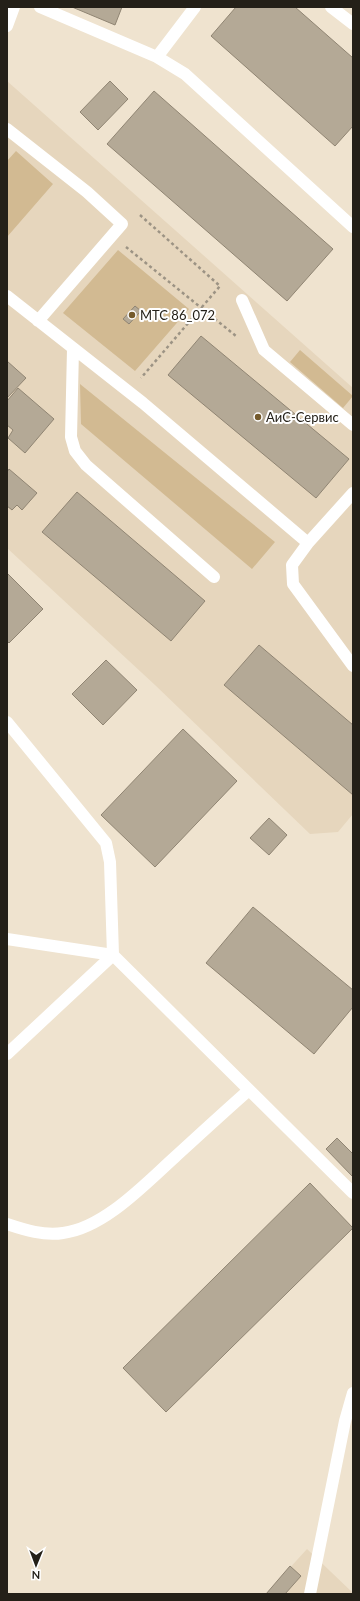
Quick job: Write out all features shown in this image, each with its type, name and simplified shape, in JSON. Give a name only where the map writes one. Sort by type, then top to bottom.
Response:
[{"type":"lane","points":[[7,26],[14,7]]},
{"type":"lane","points":[[40,7],[157,57],[185,74],[353,227]]},
{"type":"lane","points":[[157,57],[196,7]]},
{"type":"lane","points":[[331,7],[353,24]]},
{"type":"lane","points":[[7,129],[87,192],[122,224],[38,321]]},
{"type":"lane","points":[[7,296],[73,350],[129,392],[308,543]]},
{"type":"lane","points":[[242,300],[264,350],[353,425]]},
{"type":"lane","points":[[73,350],[71,437],[75,451],[86,465],[214,577]]},
{"type":"lane","points":[[353,493],[308,543],[292,565],[293,584],[353,666]]},
{"type":"lane","points":[[7,722],[106,843],[110,862],[112,955],[7,1054]]},
{"type":"lane","points":[[7,939],[112,955],[353,1193]]},
{"type":"lane","points":[[7,1224],[27,1231],[46,1233],[63,1234],[83,1229],[126,1201],[249,1090]]},
{"type":"lane","points":[[310,1594],[353,1393]]},
{"type":"path","points":[[122,224],[136,211],[220,286],[129,392]]},
{"type":"path","points":[[112,236],[241,341]]},
{"type":"shaded area","name":"АиС-Сервис","points":[[7,81],[353,388],[353,814],[338,832],[310,834],[155,685],[7,548]]},
{"type":"shaded area","points":[[16,151],[53,184],[7,237],[7,161]]},
{"type":"shaded area","points":[[118,250],[189,309],[135,371],[63,313]]},
{"type":"shaded area","points":[[300,350],[353,396],[343,408],[290,362]]},
{"type":"shaded area","points":[[80,384],[275,542],[252,569],[81,424]]},
{"type":"shaded area","points":[[307,1549],[353,1593],[353,1594],[266,1594]]},
{"type":"building","points":[[72,7],[122,7],[115,25]]},
{"type":"building","points":[[236,7],[295,7],[353,58],[353,126],[335,146],[211,36]]},
{"type":"building","points":[[110,81],[128,99],[98,130],[80,112]]},
{"type":"building","points":[[154,91],[333,249],[287,301],[107,144]]},
{"type":"building","name":"МТС 86_072","points":[[135,306],[141,311],[129,324],[123,319]]},
{"type":"building","name":"АиС-Сервис","points":[[201,336],[349,459],[316,498],[168,375]]},
{"type":"building","points":[[7,361],[26,378],[7,398]]},
{"type":"building","points":[[18,388],[54,419],[25,453],[8,438],[13,430],[7,425],[7,401]]},
{"type":"building","points":[[9,469],[37,493],[22,510],[17,505],[12,510],[7,506],[7,472]]},
{"type":"building","points":[[77,492],[205,601],[171,641],[42,532]]},
{"type":"building","points":[[7,573],[43,609],[9,643],[7,641]]},
{"type":"building","points":[[259,645],[353,725],[353,795],[224,685]]},
{"type":"building","points":[[106,660],[137,690],[103,725],[72,694]]},
{"type":"building","points":[[183,729],[237,781],[155,867],[101,815]]},
{"type":"building","points":[[269,818],[287,835],[269,855],[250,838]]},
{"type":"building","points":[[253,907],[353,990],[353,1007],[314,1054],[206,963]]},
{"type":"building","points":[[337,1138],[353,1154],[353,1177],[326,1149]]},
{"type":"building","points":[[310,1183],[353,1228],[166,1412],[123,1368]]},
{"type":"building","points":[[290,1566],[301,1576],[285,1594],[266,1594]]},
{"type":"place","name":"МТС 86_072","points":[[132,315]]},
{"type":"place","name":"АиС-Сервис","points":[[258,417]]}]
